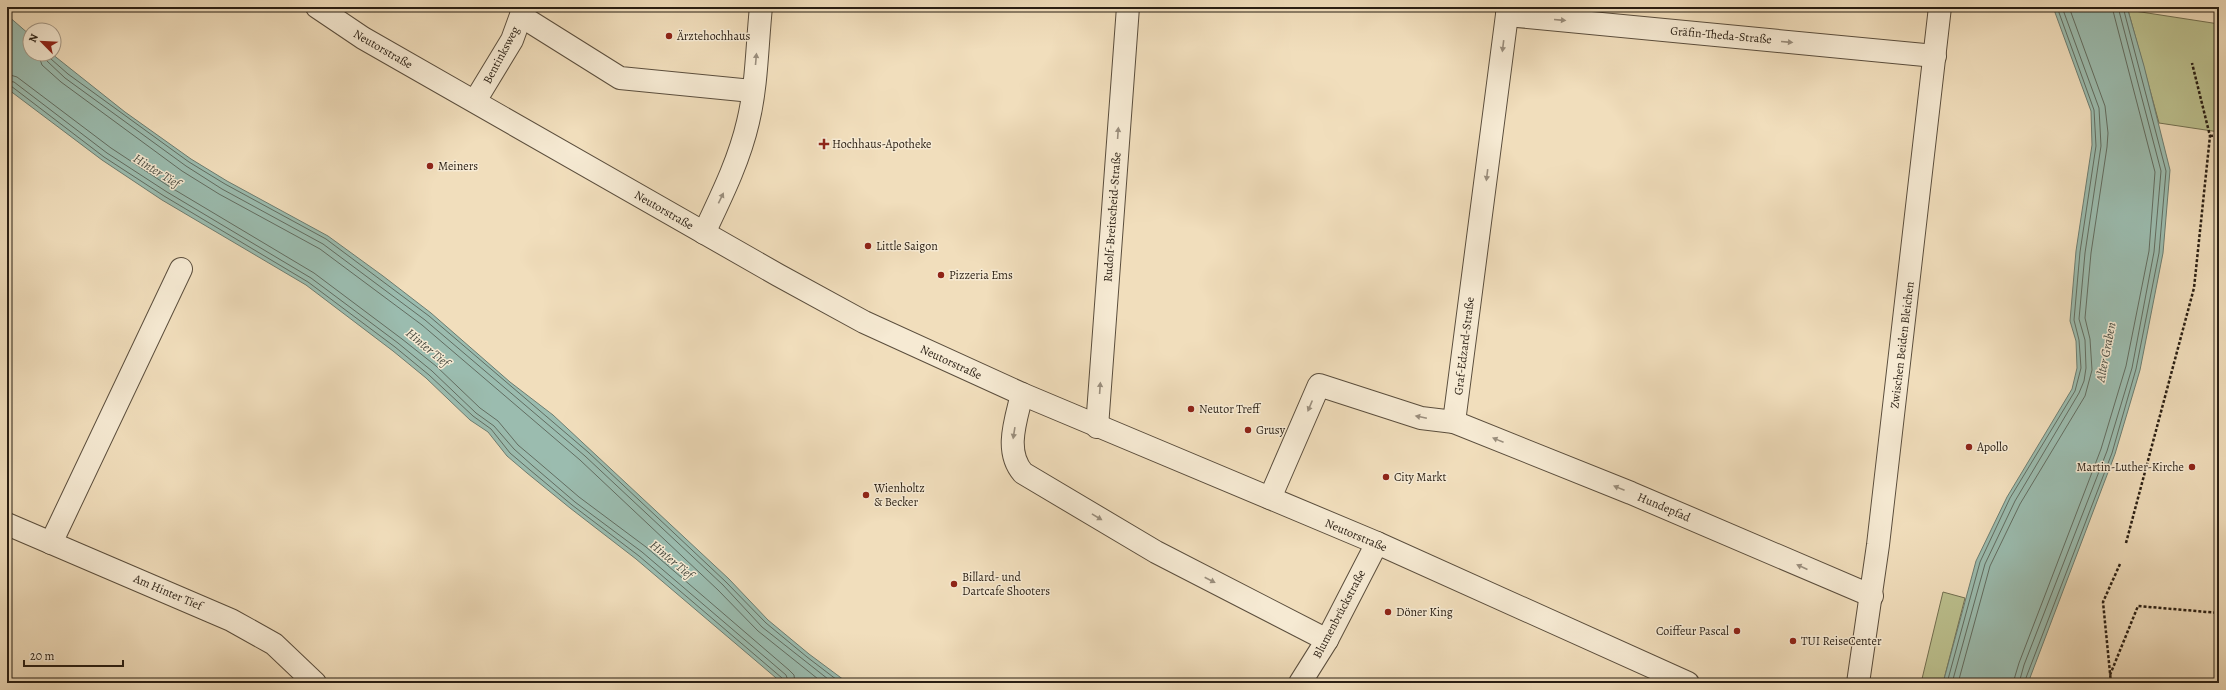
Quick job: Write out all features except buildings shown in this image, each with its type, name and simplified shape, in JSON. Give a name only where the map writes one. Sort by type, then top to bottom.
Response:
[{"type":"street","name":"Neutorstraße","points":[[317,7],[362,38],[475,101],[704,233],[864,322],[1097,427],[1377,543],[1688,683]]},
{"type":"street","points":[[704,233],[724,192],[740,151],[749,121],[760,7]]},
{"type":"street","name":"Rudolf-Breitscheid-Straße","points":[[1097,427],[1128,7]]},
{"type":"street","name":"Zwischen Beiden Bleichen","points":[[1858,683],[1872,596],[1940,7]]},
{"type":"street","name":"Gräfin-Theda-Straße","points":[[1508,11],[1935,56]]},
{"type":"street","name":"Graf-Edzard-Straße","points":[[1454,422],[1508,11]]},
{"type":"street","name":"Bentinksweg","points":[[475,101],[512,40],[523,12]]},
{"type":"street","points":[[523,12],[620,78],[752,91]]},
{"type":"street","points":[[51,543],[181,269]]},
{"type":"street","points":[[1270,498],[1319,385],[1414,416],[1454,422]]},
{"type":"street","points":[[1022,394],[1012,449],[1013,460],[1023,473],[1156,552],[1327,640]]},
{"type":"street","name":"Hundepfad","points":[[1454,422],[1631,493],[1872,596]]},
{"type":"street","name":"Am Hinter Tief","points":[[7,524],[231,620],[274,644],[309,680]]},
{"type":"street","name":"Blumenbrückstraße","points":[[1300,683],[1327,640],[1377,543]]},
{"type":"path","points":[[2126,543],[2194,288],[2210,136],[2192,63]]},
{"type":"path","points":[[2210,136],[2219,135]]},
{"type":"path","points":[[2111,683],[2103,602],[2120,564]]},
{"type":"path","points":[[2110,675],[2138,606],[2219,613]]},
{"type":"green space","points":[[2128,10],[2219,24],[2219,132],[2159,123]]},
{"type":"green space","points":[[1943,592],[1965,598],[1943,683],[1921,683]]},
{"type":"water","name":"Alter Graben","points":[[2053,7],[2127,7],[2144,66],[2170,170],[2163,253],[2140,370],[2115,454],[2028,683],[1943,683],[1976,561],[2007,497],[2072,389],[2077,368],[2076,341],[2070,321],[2076,251],[2092,145],[2091,111]]},
{"type":"water","name":"Hinter Tief","points":[[7,15],[22,28],[22,62],[62,62],[125,112],[191,159],[227,181],[328,236],[431,313],[510,382],[553,415],[729,579],[768,620],[809,654],[848,683],[782,683],[636,559],[570,508],[507,456],[488,432],[470,420],[426,378],[393,351],[306,285],[162,200],[102,160],[9,90]]},
{"type":"place","name":"Ärztehochhaus","points":[[669,36]]},
{"type":"place","name":"Hochhaus-Apotheke","points":[[824,144]]},
{"type":"place","name":"Meiners","points":[[430,166]]},
{"type":"place","name":"Little Saigon","points":[[868,246]]},
{"type":"place","name":"Pizzeria Ems","points":[[941,275]]},
{"type":"place","name":"Neutor Treff","points":[[1191,409]]},
{"type":"place","name":"Grusy","points":[[1248,430]]},
{"type":"place","name":"Apollo","points":[[1969,447]]},
{"type":"place","name":"Martin-Luther-Kirche","points":[[2192,467]]},
{"type":"place","name":"City Markt","points":[[1386,477]]},
{"type":"place","name":"Wienholtz & Becker","points":[[866,495]]},
{"type":"place","name":"Billard- und Dartcafe Shooters","points":[[954,584]]},
{"type":"place","name":"Döner King","points":[[1388,612]]},
{"type":"place","name":"Coiffeur Pascal","points":[[1737,631]]},
{"type":"place","name":"TUI ReiseCenter","points":[[1793,641]]}]
